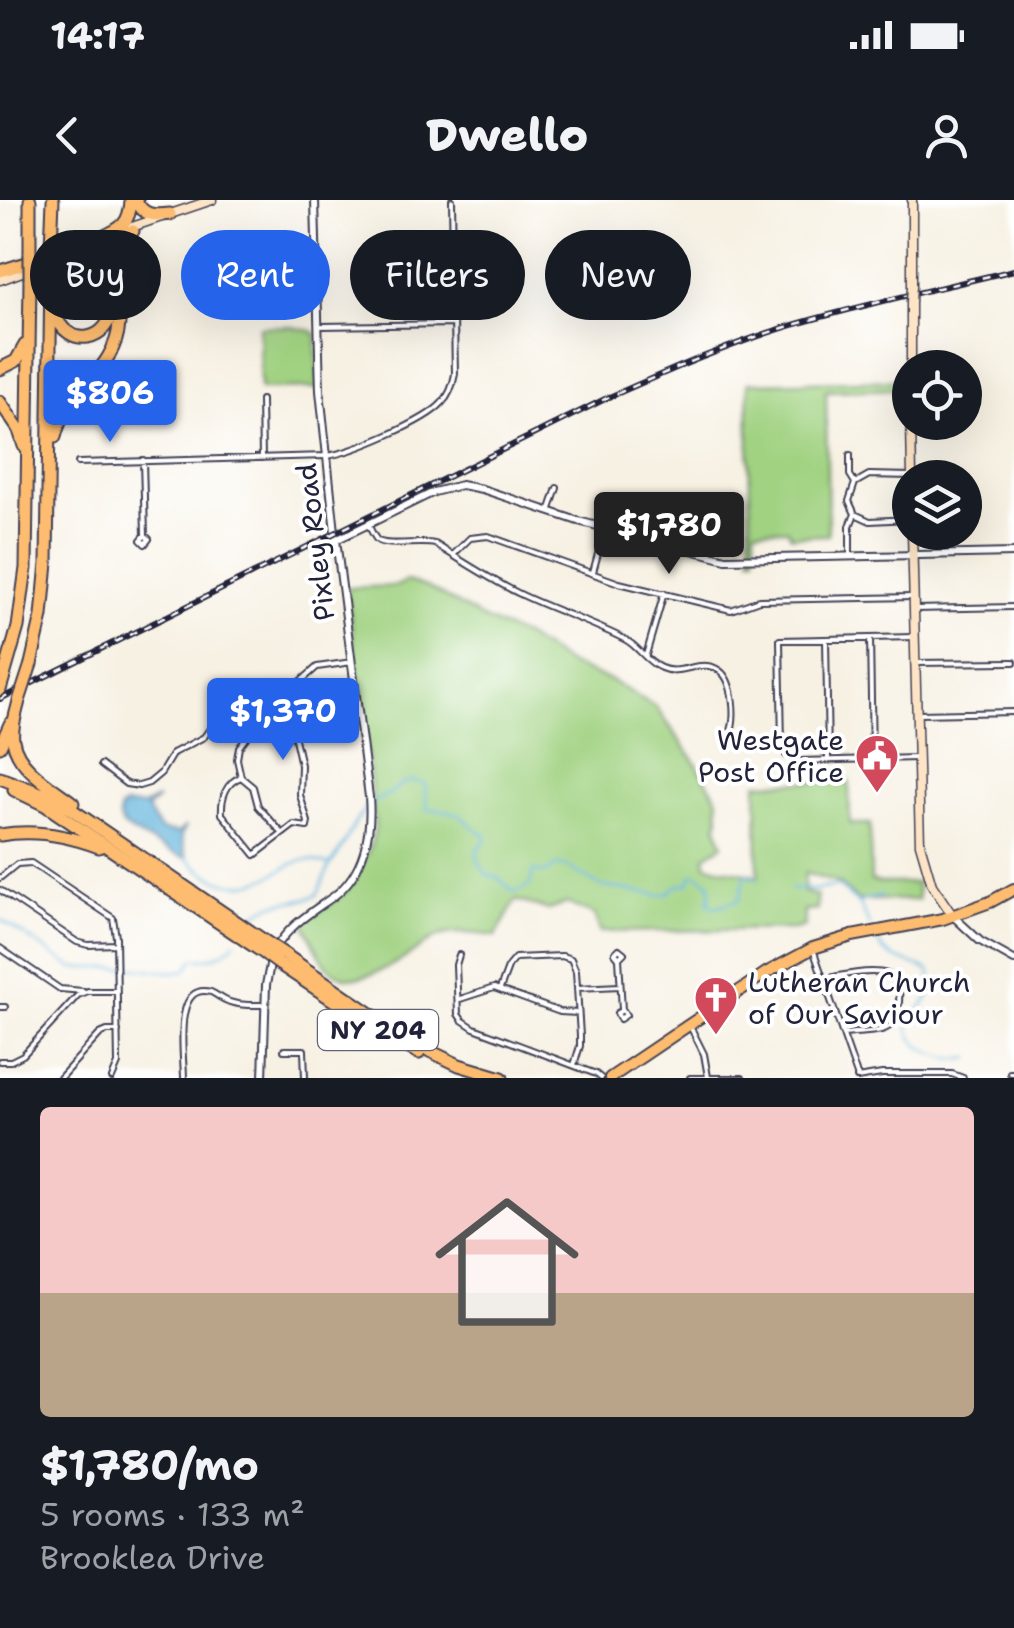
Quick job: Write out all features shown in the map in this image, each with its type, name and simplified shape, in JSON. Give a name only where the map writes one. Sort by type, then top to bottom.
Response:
[{"type":"highway","points":[[20,200],[30,226]]},
{"type":"highway","points":[[2,684],[24,593],[30,200]]},
{"type":"highway","points":[[53,200],[55,230]]},
{"type":"highway","points":[[133,200],[147,213],[170,214]]},
{"type":"highway","points":[[114,230],[128,218],[133,200]]},
{"type":"highway","points":[[0,276],[30,264]]},
{"type":"highway","points":[[0,746],[31,664],[42,616],[51,320]]},
{"type":"highway","points":[[57,320],[66,332],[80,337],[100,333],[110,320]]},
{"type":"highway","points":[[49,466],[60,419],[104,364],[113,349],[120,320]]},
{"type":"highway","points":[[0,368],[12,365],[21,356],[29,326]]},
{"type":"highway","points":[[0,402],[20,430],[28,472]]},
{"type":"highway","points":[[19,701],[13,739],[21,760],[134,852]]},
{"type":"highway","points":[[0,778],[48,796],[134,852]]},
{"type":"highway","points":[[0,786],[44,805],[137,868]]},
{"type":"highway","points":[[0,836],[38,833],[75,838],[137,868]]},
{"type":"highway","name":"NY 204","points":[[134,852],[267,949]]},
{"type":"highway","name":"NY 204","points":[[137,868],[424,1049],[502,1078]]},
{"type":"highway","name":"NY 204","points":[[282,959],[404,1046],[488,1078]]},
{"type":"main road","points":[[135,230],[212,200]]},
{"type":"main road","points":[[911,350],[912,200]]},
{"type":"main road","points":[[124,230],[188,209]]},
{"type":"main road","points":[[913,550],[922,854],[932,886],[951,914]]},
{"type":"main road","points":[[610,1078],[770,970],[812,948],[834,940],[920,925],[990,902],[1014,887]]},
{"type":"street","name":"Pixley Road","points":[[263,1078],[269,965],[281,940],[299,921],[343,888],[360,864],[369,832],[370,803],[320,390],[315,200]]},
{"type":"street","points":[[78,463],[327,456],[356,450],[432,412],[452,388],[455,374],[452,200]]},
{"type":"street","points":[[320,326],[454,324]]},
{"type":"street","points":[[261,400],[262,458]]},
{"type":"street","points":[[850,455],[850,475],[855,483]]},
{"type":"street","points":[[143,460],[145,535]]},
{"type":"street","points":[[892,477],[869,476],[855,483],[849,500],[855,514],[870,521],[892,520]]},
{"type":"street","points":[[336,540],[454,486],[482,489],[605,528],[726,559],[1014,553]]},
{"type":"street","points":[[550,512],[557,488]]},
{"type":"street","points":[[850,557],[850,526],[855,514]]},
{"type":"street","points":[[368,525],[381,542],[429,542],[519,594],[627,640],[660,668],[670,671],[699,665],[720,670],[732,692],[730,735]]},
{"type":"street","points":[[592,573],[605,528]]},
{"type":"street","points":[[454,555],[470,538],[482,535],[619,584],[731,610],[759,600],[914,597]]},
{"type":"street","points":[[646,658],[664,593]]},
{"type":"street","points":[[914,608],[1014,607]]},
{"type":"street","points":[[914,637],[780,640],[783,751],[795,761],[917,758]]},
{"type":"street","points":[[870,638],[872,759]]},
{"type":"street","points":[[826,639],[828,761]]},
{"type":"street","points":[[282,833],[258,806],[252,787],[241,776],[238,750],[253,727],[317,668],[352,662]]},
{"type":"street","points":[[915,664],[1014,662]]},
{"type":"street","points":[[241,776],[231,782],[224,794],[224,818],[255,855],[294,825],[307,827],[300,798],[301,765],[292,708],[286,694]]},
{"type":"street","points":[[101,765],[126,784],[142,786],[157,778],[173,752],[207,734],[224,709],[253,727]]},
{"type":"street","points":[[916,714],[1014,712]]},
{"type":"street","points":[[0,878],[17,864],[26,862],[110,914],[116,925],[118,1031],[118,1064],[112,1078]]},
{"type":"street","points":[[0,890],[77,942],[116,944]]},
{"type":"street","points":[[951,914],[980,941],[1014,960]]},
{"type":"street","points":[[0,948],[63,990],[70,1003]]},
{"type":"street","points":[[812,948],[858,1078],[873,1074],[952,1074],[963,1078]]},
{"type":"street","points":[[460,955],[456,966],[458,1014],[466,1024],[601,1078]]},
{"type":"street","points":[[500,989],[515,958],[562,956],[574,963],[580,1046],[574,1066]]},
{"type":"street","points":[[619,958],[622,1010]]},
{"type":"street","points":[[825,980],[840,974],[883,973],[899,986],[897,1018],[892,1027],[843,1034]]},
{"type":"street","points":[[577,988],[620,986]]},
{"type":"street","points":[[458,999],[500,989],[560,1012],[578,1013]]},
{"type":"street","points":[[63,990],[117,991]]},
{"type":"street","points":[[0,1061],[23,1055],[78,995],[88,992]]},
{"type":"street","points":[[184,1078],[183,1012],[190,997],[208,992],[232,1003],[265,1005]]},
{"type":"street","points":[[689,1024],[704,1054],[708,1077]]},
{"type":"street","points":[[60,1078],[100,1034],[118,1031]]},
{"type":"street","points":[[284,1050],[304,1050],[305,1078]]},
{"type":"street","points":[[690,1078],[742,1078]]},
{"type":"green space","points":[[288,326],[316,334],[318,388],[260,389],[259,327]]},
{"type":"green space","points":[[892,380],[892,389],[826,391],[828,535],[791,536],[788,529],[755,529],[755,556],[751,557],[748,383]]},
{"type":"green space","points":[[407,581],[429,588],[524,636],[570,665],[611,681],[656,707],[718,799],[717,826],[723,845],[705,856],[706,864],[758,876],[757,783],[849,781],[850,824],[870,824],[871,881],[917,883],[918,900],[857,900],[840,884],[805,873],[804,892],[817,896],[817,910],[804,911],[804,926],[795,929],[600,932],[595,915],[567,903],[549,910],[516,900],[496,936],[442,935],[377,972],[354,978],[334,972],[325,963],[303,921],[327,907],[356,879],[375,827],[347,588],[396,586]]},
{"type":"water","points":[[158,799],[147,808],[160,830],[178,833],[186,826],[181,835],[187,858],[142,837],[121,822],[120,808],[124,805],[143,806]]},
{"type":"waterway","points":[[187,858],[218,880],[240,884],[264,879],[302,861],[330,865],[367,807],[413,781],[425,784],[427,809],[455,813],[485,834],[485,841],[477,849],[478,860],[486,874],[499,878],[512,891],[530,885],[533,871],[546,873],[557,865],[568,867],[600,886],[659,895],[689,883],[695,874],[709,882],[708,903],[715,907],[739,900],[746,874],[758,878]]},
{"type":"waterway","points":[[250,920],[273,904],[317,895],[330,865]]},
{"type":"waterway","points":[[791,889],[839,886],[860,905],[870,926]]},
{"type":"waterway","points":[[858,904],[882,894]]},
{"type":"waterway","points":[[0,919],[73,968],[186,970],[194,959],[216,956],[235,942]]},
{"type":"waterway","points":[[876,938],[885,952],[929,971],[930,993],[909,1029],[917,1044],[934,1054],[970,1058]]},
{"type":"railway","points":[[0,699],[605,399],[671,370],[783,328],[1014,270]]},
{"type":"place","name":"Westgate Post Office","points":[[877,794]]},
{"type":"place","name":"Lutheran Church of Our Saviour","points":[[716,1036]]}]
